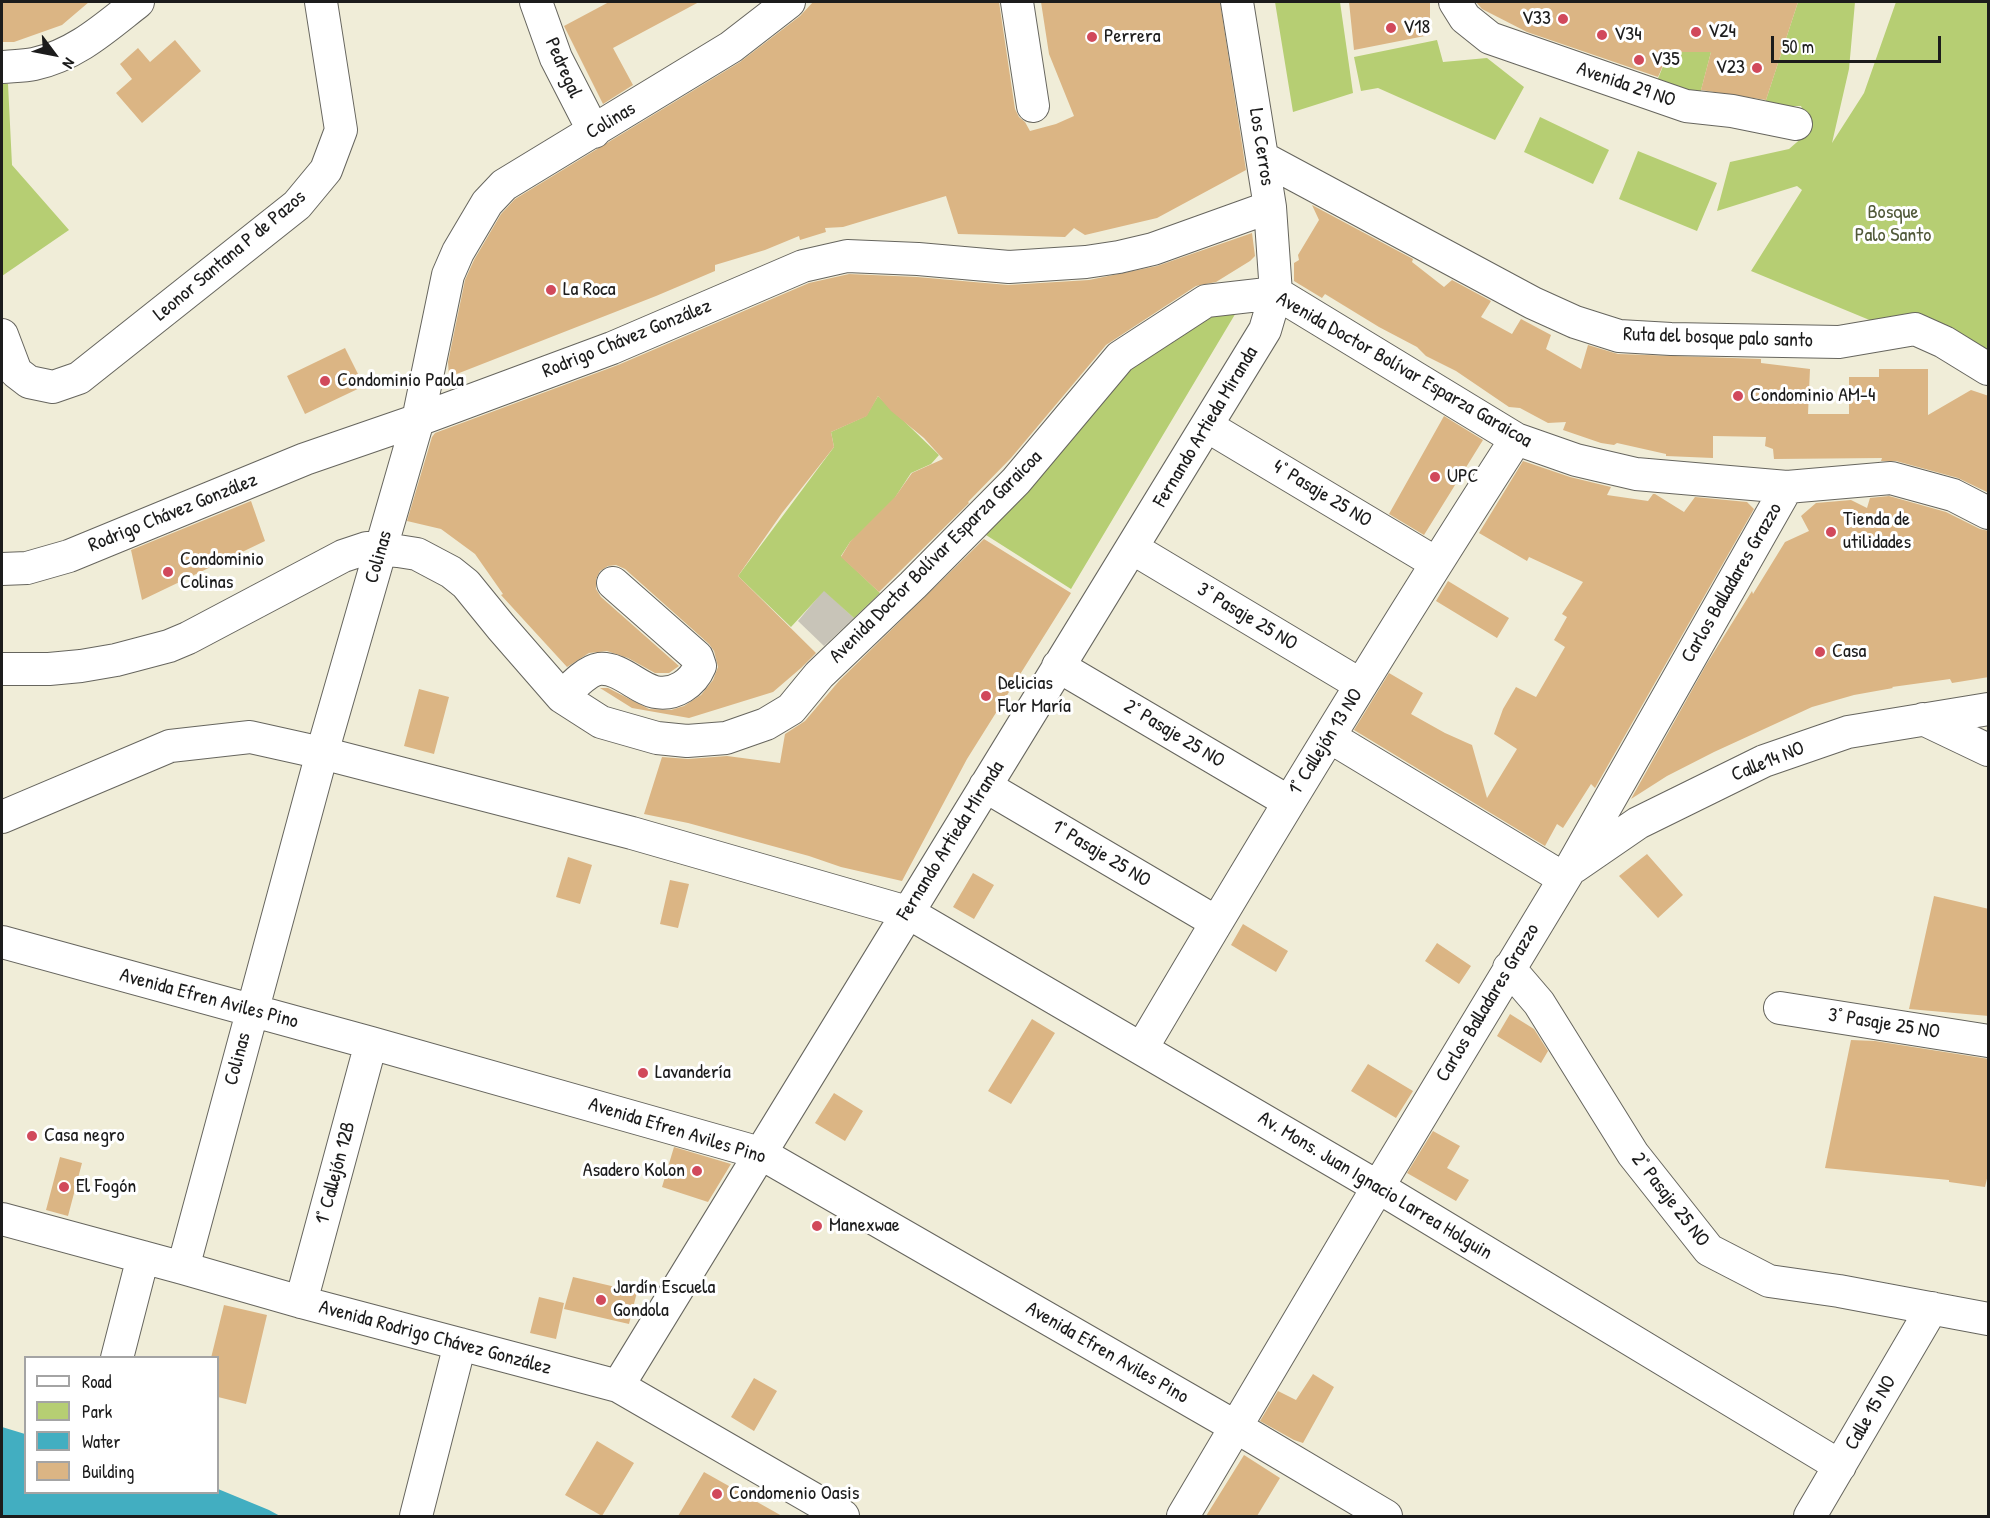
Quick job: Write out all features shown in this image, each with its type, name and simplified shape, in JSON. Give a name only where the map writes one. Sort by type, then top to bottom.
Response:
[{"type":"street","points":[[2,67],[34,64],[73,50],[91,39],[138,2]]},
{"type":"street","name":"Leonor Santana P de Pazos","points":[[2,335],[16,372],[29,382],[53,387],[79,378],[297,205],[326,170],[341,130],[321,2]]},
{"type":"street","name":"Pedregal","points":[[536,2],[556,58],[594,132]]},
{"type":"street","name":"Colinas","points":[[183,1268],[322,753],[418,420],[448,275],[458,252],[487,202],[504,185],[732,48],[789,2]]},
{"type":"street","points":[[1017,2],[1033,106]]},
{"type":"street","name":"Los Cerros","points":[[1237,2],[1270,207],[1276,293]]},
{"type":"street","name":"Avenida 29 NO","points":[[1460,10],[1490,38],[1677,103],[1796,124]]},
{"type":"street","name":"Ruta del bosque palo santo","points":[[1263,158],[1533,303],[1575,322],[1619,336],[1839,342],[1915,329],[1944,342],[1989,369]]},
{"type":"street","name":"Rodrigo Chávez González","points":[[2,569],[27,568],[69,556],[305,459],[612,348],[802,266],[847,256],[1009,267],[1086,262],[1152,249],[1270,207]]},
{"type":"street","name":"Fernando Artieda Miranda","points":[[618,1386],[1265,330],[1276,293]]},
{"type":"street","name":"Avenida Doctor Bolívar Esparza Garaicoa","points":[[2,669],[81,666],[146,653],[188,638],[344,556],[367,548],[382,549],[417,554],[460,579],[562,697],[601,722],[657,738],[687,741],[726,738],[766,724],[790,709],[819,675],[914,585],[1016,482],[1120,357],[1206,302],[1276,293],[1516,439],[1576,460],[1635,474],[1787,487],[1891,477],[1953,495],[1989,513]]},
{"type":"street","name":"4° Pasaje 25 NO","points":[[1207,426],[1436,563]]},
{"type":"street","name":"1° Callejón 13 NO","points":[[1142,1048],[1289,802],[1436,563],[1516,439]]},
{"type":"street","name":"Carlos Balladares Grazzo","points":[[1183,1516],[1566,875],[1787,487]]},
{"type":"street","name":"3° Pasaje 25 NO","points":[[1132,548],[1361,685]]},
{"type":"street","points":[[562,697],[587,675],[598,669],[616,672],[655,692],[678,690],[695,678],[700,666],[697,657],[613,583]]},
{"type":"street","name":"2° Pasaje 25 NO","points":[[1058,666],[1289,802]]},
{"type":"street","name":"Calle14 NO","points":[[1566,875],[1638,823],[1764,760],[1848,732],[1989,709]]},
{"type":"street","points":[[1923,719],[1989,750]]},
{"type":"street","points":[[1330,736],[1566,875]]},
{"type":"street","name":"Av. Mons. Juan Ignacio Larrea Holguin","points":[[2,817],[170,746],[250,737],[322,753],[632,833],[907,912],[1378,1187],[1840,1466]]},
{"type":"street","name":"1° Pasaje 25 NO","points":[[985,786],[1216,922]]},
{"type":"street","name":"Avenida Efren Aviles Pino","points":[[2,942],[371,1042],[760,1153],[1386,1516]]},
{"type":"street","name":"2° Pasaje 25 NO","points":[[1509,968],[1539,1003],[1633,1154],[1709,1250],[1769,1281],[1989,1319]]},
{"type":"street","name":"3° Pasaje 25 NO","points":[[1780,1008],[1989,1041]]},
{"type":"street","name":"1° Callejón 12B","points":[[302,1302],[371,1042]]},
{"type":"street","name":"Avenida Rodrigo Chávez González","points":[[2,1219],[618,1386],[843,1516]]},
{"type":"street","points":[[117,1356],[142,1257]]},
{"type":"street","name":"Calle 15 NO","points":[[1810,1516],[1932,1308]]},
{"type":"street","points":[[416,1516],[460,1344]]},
{"type":"shaded area","points":[[824,590],[854,618],[824,646],[798,621]]},
{"type":"green space","points":[[1275,2],[1340,2],[1353,93],[1293,112]]},
{"type":"green space","name":"Bosque Palo Santo","points":[[1798,2],[1855,2],[1849,69],[1832,143],[1864,93],[1896,2],[1988,2],[1988,369],[1751,271],[1802,190],[1797,186],[1717,211],[1730,162],[1789,149],[1811,130],[1801,106],[1764,106]]},
{"type":"green space","points":[[1437,40],[1443,62],[1487,58],[1524,87],[1495,140],[1378,88],[1361,91],[1354,57]]},
{"type":"green space","points":[[1669,52],[1711,52],[1699,98],[1654,88]]},
{"type":"green space","points":[[2,84],[8,84],[12,165],[69,230],[2,276]]},
{"type":"green space","points":[[1540,117],[1609,150],[1593,184],[1524,152]]},
{"type":"green space","points":[[1638,151],[1717,183],[1697,231],[1619,199]]},
{"type":"green space","points":[[1210,307],[1237,311],[1071,589],[986,535],[1016,488],[1123,361]]},
{"type":"green space","points":[[878,396],[939,455],[931,464],[911,473],[891,508],[850,542],[841,556],[880,593],[854,618],[824,591],[791,627],[738,576],[834,447],[831,432],[866,416]]},
{"type":"water","points":[[2,1427],[24,1434],[24,1494],[219,1494],[219,1489],[280,1516],[2,1516]]},
{"type":"building","points":[[2,2],[89,2],[62,25],[14,42],[2,42]]},
{"type":"building","points":[[609,2],[699,2],[613,48],[633,85],[603,104],[564,26]]},
{"type":"building","points":[[813,2],[999,2],[1015,109],[1030,131],[1074,116],[1049,54],[1041,2],[1220,2],[1246,170],[1157,218],[1085,235],[1074,228],[1065,237],[958,234],[946,196],[843,227],[825,228],[826,232],[800,240],[799,236],[765,250],[715,265],[715,271],[656,296],[449,377],[448,362],[465,280],[501,214],[515,199],[740,62],[800,16]]},
{"type":"building","name":"V18","points":[[1349,2],[1430,2],[1430,35],[1354,50]]},
{"type":"building","points":[[1476,2],[1798,2],[1766,100],[1701,90],[1711,52],[1669,52],[1658,77],[1527,32],[1482,9]]},
{"type":"building","points":[[175,40],[201,71],[142,123],[116,93],[132,79],[120,64],[138,48],[150,62]]},
{"type":"building","points":[[1312,205],[1413,259],[1412,262],[1444,287],[1452,280],[1491,301],[1481,317],[1512,334],[1521,319],[1551,335],[1546,349],[1581,369],[1588,345],[1618,354],[1761,359],[1761,363],[1810,369],[1808,414],[1849,414],[1849,377],[1879,377],[1879,369],[1928,369],[1928,415],[1971,390],[1989,396],[1989,493],[1958,478],[1896,461],[1881,461],[1882,458],[1774,459],[1773,449],[1765,446],[1766,437],[1713,436],[1713,458],[1666,456],[1666,454],[1617,443],[1614,445],[1601,443],[1563,430],[1566,422],[1548,423],[1520,408],[1509,407],[1456,371],[1426,356],[1417,347],[1325,294],[1322,298],[1294,281],[1294,263],[1299,260],[1298,255],[1319,220]]},
{"type":"building","points":[[1252,233],[1255,256],[1250,261],[1216,282],[1196,286],[1106,345],[1011,458],[879,592],[841,557],[850,542],[895,497],[912,473],[943,459],[924,438],[891,411],[878,396],[867,416],[831,432],[834,447],[782,513],[738,576],[816,653],[773,692],[689,718],[632,708],[600,688],[608,688],[649,709],[671,710],[684,706],[701,695],[713,680],[718,667],[714,651],[709,644],[625,569],[616,565],[608,566],[600,571],[596,579],[596,589],[601,597],[679,666],[669,673],[655,673],[628,658],[607,651],[589,653],[567,667],[501,595],[503,594],[475,554],[441,529],[407,521],[435,433],[618,365],[809,283],[849,274],[1008,285],[1089,280],[1157,266]]},
{"type":"building","name":"Condominio Paola","points":[[345,348],[364,386],[305,414],[287,376]]},
{"type":"building","name":"UPC","points":[[1444,416],[1483,440],[1424,535],[1389,514]]},
{"type":"building","points":[[1523,461],[1570,477],[1611,487],[1607,495],[1648,501],[1655,494],[1684,512],[1695,497],[1747,502],[1754,509],[1595,788],[1591,784],[1563,828],[1557,824],[1545,846],[1354,730],[1389,673],[1423,693],[1411,714],[1472,745],[1487,798],[1517,749],[1494,734],[1503,709],[1516,687],[1536,697],[1565,647],[1554,640],[1567,617],[1562,614],[1583,582],[1529,557],[1527,561],[1479,533]]},
{"type":"building","points":[[1889,496],[1946,512],[1980,529],[1989,531],[1989,677],[1952,683],[1950,679],[1892,687],[1812,707],[1714,752],[1667,776],[1631,799],[1706,665],[1752,591],[1753,594],[1785,542],[1809,531],[1801,516],[1816,503],[1851,500],[1867,508],[1870,498]]},
{"type":"building","name":"Condominio Colinas","points":[[251,501],[265,541],[142,600],[131,550]]},
{"type":"building","points":[[984,539],[1071,593],[967,759],[902,881],[841,867],[688,823],[644,814],[662,757],[688,759],[727,756],[780,763],[785,734],[805,721],[839,681]]},
{"type":"building","points":[[1448,581],[1509,618],[1497,638],[1436,601]]},
{"type":"building","points":[[419,689],[449,697],[434,754],[404,746]]},
{"type":"building","points":[[1647,854],[1683,895],[1658,918],[1619,876]]},
{"type":"building","points":[[568,857],[592,865],[580,904],[556,897]]},
{"type":"building","points":[[973,873],[994,885],[974,919],[953,907]]},
{"type":"building","points":[[670,880],[689,884],[678,928],[660,924]]},
{"type":"building","points":[[1934,896],[1989,909],[1989,1016],[1909,1009]]},
{"type":"building","points":[[1243,924],[1288,951],[1276,972],[1231,945]]},
{"type":"building","points":[[1437,943],[1471,966],[1459,984],[1425,961]]},
{"type":"building","points":[[1510,1014],[1534,1029],[1548,1051],[1541,1063],[1497,1036]]},
{"type":"building","points":[[1032,1019],[1055,1033],[1011,1104],[988,1091]]},
{"type":"building","points":[[1851,1040],[1875,1041],[1989,1059],[1989,1170],[1985,1187],[1949,1182],[1949,1180],[1825,1168]]},
{"type":"building","points":[[1368,1064],[1413,1091],[1396,1118],[1351,1091]]},
{"type":"building","points":[[834,1093],[863,1111],[845,1141],[815,1123]]},
{"type":"building","points":[[1433,1131],[1460,1146],[1447,1168],[1469,1180],[1456,1201],[1407,1173]]},
{"type":"building","name":"Asadero Kolon","points":[[674,1147],[731,1164],[708,1202],[662,1187]]},
{"type":"building","name":"El Fogón","points":[[60,1157],[82,1163],[68,1216],[46,1210]]},
{"type":"building","name":"Jardín Escuela Gondola","points":[[573,1277],[637,1292],[629,1324],[564,1309]]},
{"type":"building","points":[[539,1297],[564,1303],[556,1339],[530,1333]]},
{"type":"building","points":[[224,1305],[267,1315],[246,1404],[219,1397],[219,1356],[211,1356]]},
{"type":"building","points":[[1313,1374],[1334,1387],[1303,1443],[1260,1421],[1278,1391],[1296,1400]]},
{"type":"building","points":[[754,1378],[777,1391],[754,1431],[731,1417]]},
{"type":"building","points":[[597,1441],[634,1463],[602,1516],[565,1495]]},
{"type":"building","points":[[1244,1455],[1280,1478],[1257,1516],[1206,1516]]},
{"type":"building","name":"Condomenio Oasis","points":[[704,1472],[782,1516],[678,1516]]},
{"type":"place","name":"V33","points":[[1563,19]]},
{"type":"place","name":"V18","points":[[1391,28]]},
{"type":"place","name":"V24","points":[[1696,32]]},
{"type":"place","name":"V34","points":[[1602,35]]},
{"type":"place","name":"Perrera","points":[[1092,37]]},
{"type":"place","name":"V35","points":[[1639,60]]},
{"type":"place","name":"V23","points":[[1757,68]]},
{"type":"place","name":"La Roca","points":[[551,290]]},
{"type":"place","name":"Condominio Paola","points":[[325,381]]},
{"type":"place","name":"Condominio AM-4","points":[[1738,396]]},
{"type":"place","name":"UPC","points":[[1435,477]]},
{"type":"place","name":"Tienda de utilidades","points":[[1831,532]]},
{"type":"place","name":"Condominio Colinas","points":[[168,572]]},
{"type":"place","name":"Casa","points":[[1820,652]]},
{"type":"place","name":"Delicias Flor María","points":[[986,696]]},
{"type":"place","name":"Lavandería","points":[[643,1073]]},
{"type":"place","name":"Casa negro","points":[[32,1136]]},
{"type":"place","name":"Asadero Kolon","points":[[697,1171]]},
{"type":"place","name":"El Fogón","points":[[64,1187]]},
{"type":"place","name":"Manexwae","points":[[817,1226]]},
{"type":"place","name":"Jardín Escuela Gondola","points":[[601,1300]]},
{"type":"place","name":"Condomenio Oasis","points":[[717,1494]]}]
